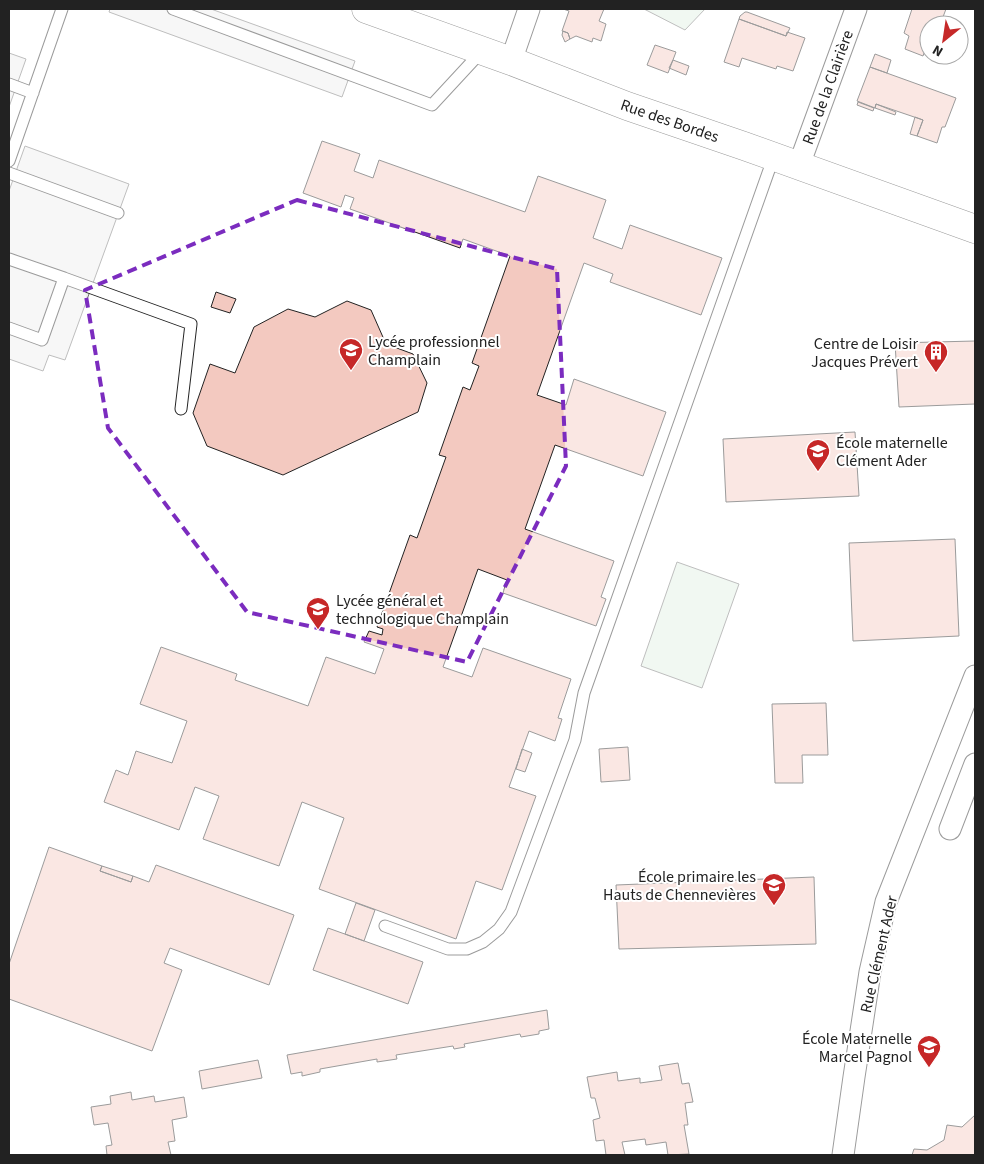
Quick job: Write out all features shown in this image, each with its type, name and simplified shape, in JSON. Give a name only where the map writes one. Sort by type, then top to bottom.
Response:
[{"type":"street","name":"Rue des Bordes","points":[[366,9],[511,61],[627,106],[975,229]]},
{"type":"street","points":[[511,61],[529,9]]},
{"type":"street","name":"Rue de la Clairière","points":[[786,161],[856,9]]},
{"type":"street","name":"Rue Clément Ader","points":[[843,1155],[870,972],[886,902],[975,676]]},
{"type":"street","points":[[950,830],[970,797],[975,764]]},
{"type":"lane","points":[[9,161],[62,9]]},
{"type":"lane","points":[[173,9],[432,106],[482,51]]},
{"type":"lane","points":[[9,84],[33,93]]},
{"type":"lane","points":[[385,926],[448,949],[467,949],[483,942],[499,929],[512,912],[575,740],[587,684],[786,161]]},
{"type":"lane","points":[[9,173],[118,213]]},
{"type":"lane","points":[[9,259],[191,324],[181,410]]},
{"type":"lane","points":[[9,328],[42,340],[64,278]]},
{"type":"highlighted area","points":[[297,200],[557,269],[566,466],[467,662],[247,612],[108,428],[85,290]]},
{"type":"green space","points":[[644,9],[705,9],[685,30]]},
{"type":"green space","points":[[677,562],[739,584],[702,688],[641,666]]},
{"type":"shaded area","points":[[110,9],[211,9],[355,61],[342,97],[109,12]]},
{"type":"shaded area","points":[[9,53],[26,59],[9,107]]},
{"type":"shaded area","points":[[25,146],[129,184],[65,360],[49,355],[43,371],[9,359],[9,191]]},
{"type":"building","points":[[563,9],[604,9],[599,21],[606,24],[601,41],[593,38],[592,42],[576,36],[570,39],[568,33],[562,31],[569,11]]},
{"type":"building","points":[[912,9],[946,9],[944,15],[919,15],[919,54],[905,49],[909,36],[904,33]]},
{"type":"building","points":[[745,12],[790,28],[786,36],[739,19]]},
{"type":"building","points":[[739,19],[786,36],[787,32],[805,38],[793,71],[777,66],[776,69],[742,58],[739,67],[724,62]]},
{"type":"building","points":[[563,31],[568,33],[570,39],[565,42],[562,35]]},
{"type":"building","points":[[655,45],[676,52],[668,73],[647,65]]},
{"type":"building","points":[[875,54],[891,60],[887,73],[870,67]]},
{"type":"building","points":[[673,60],[689,66],[686,75],[669,68]]},
{"type":"building","points":[[870,67],[956,98],[945,127],[942,127],[937,143],[917,136],[923,120],[876,104],[875,108],[857,101]]},
{"type":"building","points":[[858,102],[874,108],[873,111],[857,105]]},
{"type":"building","points":[[876,104],[896,112],[895,115],[875,108]]},
{"type":"building","points":[[915,117],[923,120],[917,136],[910,134]]},
{"type":"building","points":[[322,141],[360,154],[354,171],[373,178],[379,160],[525,212],[538,176],[606,200],[593,238],[622,249],[630,225],[722,258],[701,315],[610,282],[613,274],[584,263],[537,395],[566,405],[574,379],[666,412],[643,476],[555,445],[525,529],[614,561],[601,597],[606,599],[596,626],[503,593],[507,580],[478,569],[443,667],[472,677],[483,648],[571,679],[558,718],[562,719],[555,741],[529,731],[509,787],[536,796],[502,890],[476,881],[456,939],[319,889],[344,818],[302,802],[279,866],[203,839],[219,796],[195,787],[179,830],[104,802],[116,770],[128,775],[136,751],[172,763],[187,721],[140,704],[161,647],[237,674],[235,680],[308,706],[326,657],[375,674],[384,649],[364,642],[369,631],[382,635],[383,629],[377,627],[410,535],[417,538],[446,457],[439,455],[463,387],[470,390],[479,366],[472,363],[510,256],[463,239],[460,248],[350,209],[354,198],[345,195],[341,207],[303,193]]},
{"type":"building","points":[[216,292],[236,299],[230,313],[211,307]]},
{"type":"building","points":[[347,301],[371,310],[386,344],[413,354],[427,383],[418,412],[283,475],[207,446],[193,413],[210,364],[235,373],[254,327],[288,309],[315,317]]},
{"type":"building","name":"Centre de Loisir Jacques Prévert","points":[[975,341],[975,404],[899,407],[895,343]]},
{"type":"building","points":[[855,432],[859,496],[726,502],[723,439]]},
{"type":"building","points":[[955,539],[959,636],[853,641],[849,543]]},
{"type":"building","points":[[826,703],[828,755],[802,755],[803,783],[775,783],[772,704]]},
{"type":"building","points":[[628,747],[630,780],[601,782],[599,749]]},
{"type":"building","points":[[522,749],[532,753],[525,772],[516,769]]},
{"type":"building","points":[[49,847],[102,866],[100,871],[131,882],[133,876],[149,882],[156,865],[294,915],[269,985],[170,948],[164,963],[182,970],[152,1051],[9,999],[9,964]]},
{"type":"building","points":[[102,866],[133,876],[131,882],[100,871]]},
{"type":"building","points":[[814,877],[816,944],[619,949],[616,885]]},
{"type":"building","points":[[356,903],[375,910],[364,941],[345,934]]},
{"type":"building","points":[[328,928],[423,962],[408,1004],[313,970]]},
{"type":"building","points":[[547,1010],[549,1029],[539,1031],[539,1034],[521,1037],[520,1034],[464,1044],[465,1047],[454,1049],[453,1046],[396,1055],[397,1059],[377,1062],[377,1059],[320,1069],[320,1072],[302,1076],[302,1072],[291,1074],[287,1055]]},
{"type":"building","points":[[258,1060],[262,1078],[202,1089],[199,1071]]},
{"type":"building","points":[[678,1063],[682,1084],[689,1083],[693,1102],[685,1103],[688,1125],[684,1125],[689,1154],[668,1155],[666,1142],[646,1145],[645,1139],[622,1142],[625,1155],[606,1155],[604,1140],[596,1141],[593,1120],[600,1118],[595,1098],[591,1098],[587,1077],[617,1072],[618,1081],[640,1078],[640,1083],[662,1080],[659,1066]]},
{"type":"building","points":[[131,1092],[132,1100],[154,1096],[155,1102],[184,1097],[187,1117],[172,1120],[175,1141],[168,1142],[171,1155],[107,1155],[106,1146],[112,1145],[108,1123],[94,1125],[91,1107],[111,1104],[110,1096]]},
{"type":"building","points":[[975,1115],[975,1155],[912,1155],[914,1149],[927,1150],[944,1140],[947,1125],[962,1127]]},
{"type":"place","name":"Lycée professionnel Champlain","points":[[351,371]]},
{"type":"place","name":"Centre de Loisir Jacques Prévert","points":[[936,373]]},
{"type":"place","name":"École maternelle Clément Ader","points":[[818,472]]},
{"type":"place","name":"Lycée général et technologique Champlain","points":[[318,630]]},
{"type":"place","name":"École primaire les Hauts de Chennevières","points":[[774,906]]},
{"type":"place","name":"École Maternelle Marcel Pagnol","points":[[929,1068]]}]
